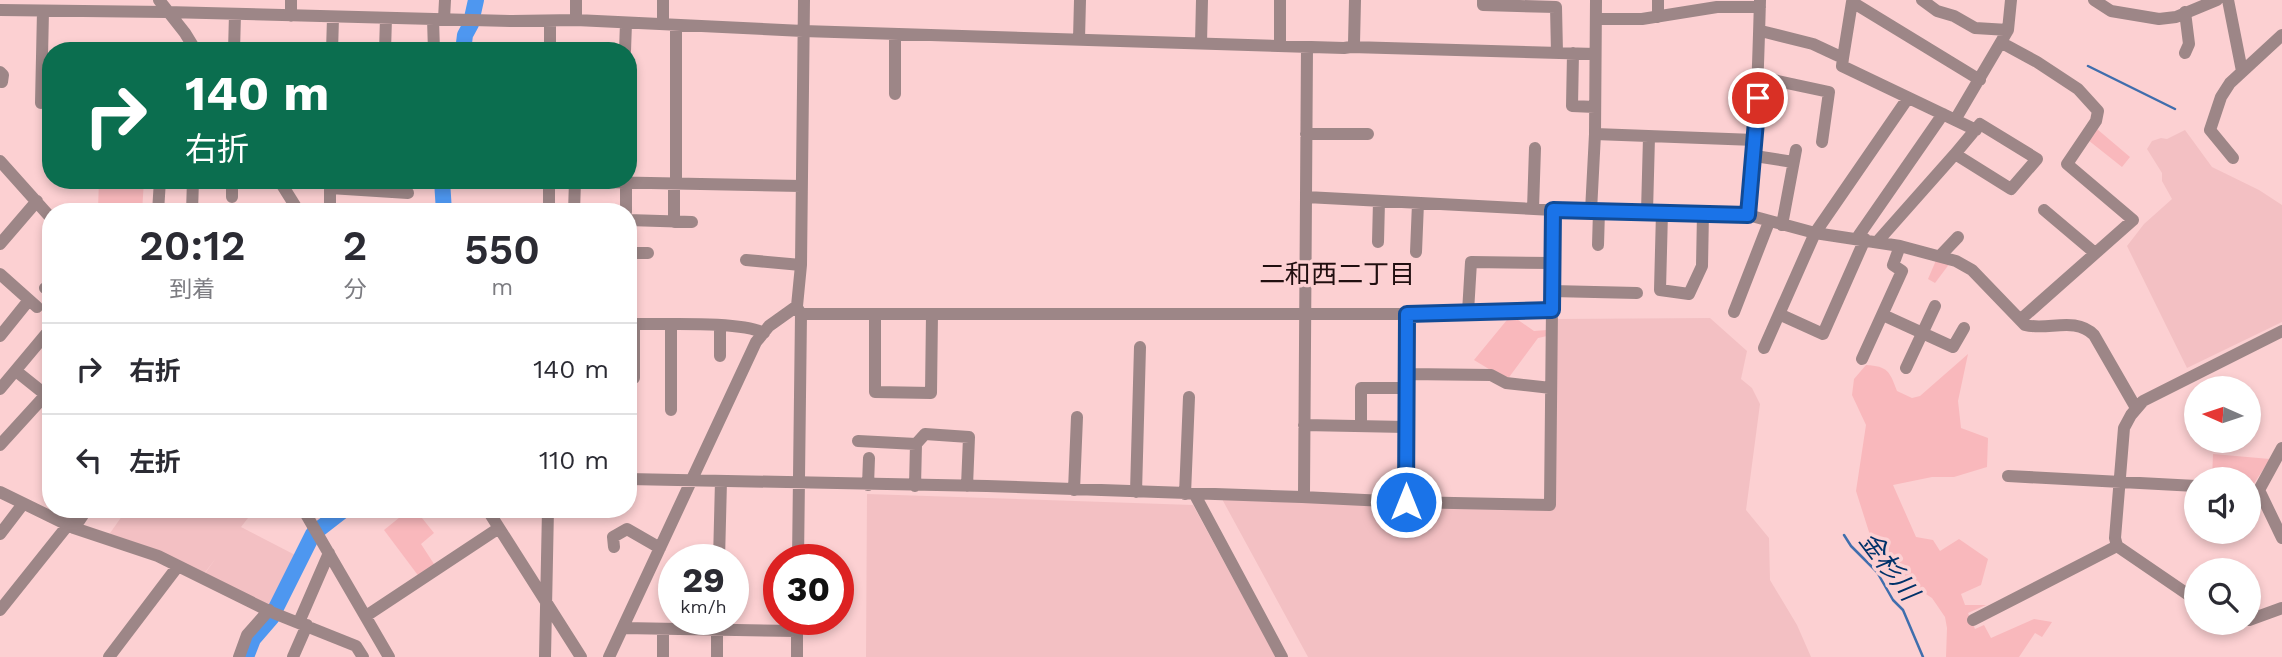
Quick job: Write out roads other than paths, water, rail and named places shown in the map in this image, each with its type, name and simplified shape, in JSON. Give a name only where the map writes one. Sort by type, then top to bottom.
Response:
[{"type":"street","points":[[159,0],[191,42]]},
{"type":"street","points":[[291,0],[291,16]]},
{"type":"street","points":[[435,42],[445,0]]},
{"type":"street","points":[[576,0],[576,20]]},
{"type":"street","points":[[663,0],[669,25],[674,222]]},
{"type":"street","points":[[798,544],[804,0]]},
{"type":"street","points":[[1079,39],[1080,0]]},
{"type":"street","points":[[1201,43],[1202,0]]},
{"type":"street","points":[[1280,0],[1280,46]]},
{"type":"street","points":[[1351,47],[1354,38],[1355,0]]},
{"type":"street","points":[[1483,0],[1483,5],[1556,7],[1557,53]]},
{"type":"street","points":[[1596,0],[1595,211],[1598,245]]},
{"type":"street","points":[[1658,0],[1658,17]]},
{"type":"street","points":[[1922,0],[1937,12],[1954,16],[1975,28],[2005,37],[2078,89],[2099,115],[2067,164],[2133,219],[2020,320]]},
{"type":"street","points":[[1955,120],[2005,37],[2011,0]]},
{"type":"street","points":[[2094,0],[2111,11],[2159,19],[2176,17],[2217,0]]},
{"type":"street","points":[[2228,0],[2242,71]]},
{"type":"street","points":[[1976,130],[1842,66],[1852,2],[1980,80]]},
{"type":"street","points":[[1597,19],[1642,19],[1717,7],[1760,4],[1755,156],[1748,215]]},
{"type":"street","points":[[0,10],[23,5],[43,11],[123,6],[166,12],[230,9],[333,18],[576,20],[803,31],[1595,54]]},
{"type":"street","points":[[230,9],[233,42]]},
{"type":"street","points":[[42,42],[43,11]]},
{"type":"street","points":[[2185,12],[2189,44],[2185,53]]},
{"type":"street","points":[[332,42],[333,18]]},
{"type":"street","points":[[385,42],[386,18]]},
{"type":"street","points":[[550,21],[550,42]]},
{"type":"street","points":[[625,42],[626,23]]},
{"type":"street","points":[[1761,32],[1813,44],[1843,58]]},
{"type":"street","points":[[895,34],[895,94]]},
{"type":"street","points":[[2233,158],[2210,130],[2221,97],[2242,71],[2282,35]]},
{"type":"street","points":[[1302,497],[1307,47]]},
{"type":"street","points":[[1573,53],[1572,106],[1595,107]]},
{"type":"street","points":[[41,103],[42,57]]},
{"type":"street","points":[[1759,77],[1829,92],[1822,142]]},
{"type":"street","points":[[1764,348],[1815,233],[1908,98]]},
{"type":"street","points":[[1779,314],[1823,334],[1866,240],[1943,114]]},
{"type":"street","points":[[1866,240],[1955,154],[1980,124],[2036,159],[2011,189],[1955,154]]},
{"type":"street","points":[[1306,134],[1368,134]]},
{"type":"street","points":[[1595,134],[1755,140]]},
{"type":"street","points":[[1647,212],[1649,137]]},
{"type":"street","points":[[1534,209],[1535,148]]},
{"type":"street","points":[[1734,312],[1776,223],[1795,156],[1755,156]]},
{"type":"street","points":[[0,161],[42,207]]},
{"type":"street","points":[[637,183],[801,186]]},
{"type":"street","points":[[232,189],[232,197]]},
{"type":"street","points":[[373,189],[408,193]]},
{"type":"street","points":[[1306,197],[1553,210],[1748,215],[1815,233],[1900,246],[1940,256],[1972,270],[2029,326],[2075,325],[2087,328],[2094,335],[2136,408]]},
{"type":"street","points":[[0,244],[37,201]]},
{"type":"street","points":[[1378,201],[1378,242]]},
{"type":"street","points":[[1416,252],[1418,203]]},
{"type":"street","points":[[637,479],[967,486],[1549,505],[1553,210]]},
{"type":"street","points":[[2044,210],[2095,253]]},
{"type":"street","points":[[1662,212],[1660,290],[1689,294],[1702,266],[1703,213]]},
{"type":"street","points":[[637,220],[692,222]]},
{"type":"street","points":[[1940,256],[1958,237]]},
{"type":"street","points":[[1862,359],[1902,271],[1893,265],[1900,246]]},
{"type":"street","points":[[637,253],[648,253]]},
{"type":"street","points":[[747,260],[800,265]]},
{"type":"street","points":[[1468,312],[1471,262],[1553,263]]},
{"type":"street","points":[[0,274],[33,304],[0,336]]},
{"type":"street","points":[[1552,291],[1637,293]]},
{"type":"street","points":[[1906,368],[1935,306]]},
{"type":"street","points":[[662,544],[756,342],[769,326],[799,310],[875,314],[1407,314],[1552,310]]},
{"type":"street","points":[[875,314],[874,392],[931,393],[932,314]]},
{"type":"street","points":[[1406,502],[1407,314]]},
{"type":"street","points":[[1882,315],[1953,347],[1964,328]]},
{"type":"street","points":[[637,324],[754,328],[764,332]]},
{"type":"street","points":[[671,325],[671,410]]},
{"type":"street","points":[[720,326],[720,356]]},
{"type":"street","points":[[2184,592],[2117,546],[2115,538],[2124,428],[2136,408],[2149,397],[2282,331]]},
{"type":"street","points":[[0,389],[42,339]]},
{"type":"street","points":[[1136,492],[1140,346]]},
{"type":"street","points":[[16,371],[42,388]]},
{"type":"street","points":[[1361,426],[1361,388],[1406,381],[1491,375],[1506,383],[1551,388]]},
{"type":"street","points":[[1189,397],[1190,494],[1282,657]]},
{"type":"street","points":[[0,444],[42,398]]},
{"type":"street","points":[[1074,490],[1077,417]]},
{"type":"street","points":[[1304,425],[1406,427]]},
{"type":"street","points":[[915,485],[916,444],[925,434],[969,437],[967,486]]},
{"type":"street","points":[[858,441],[916,444]]},
{"type":"street","points":[[2261,480],[2282,448]]},
{"type":"street","points":[[868,485],[869,458]]},
{"type":"street","points":[[2008,476],[2184,485]]},
{"type":"street","points":[[719,544],[721,481]]},
{"type":"street","points":[[0,492],[42,513]]},
{"type":"street","points":[[2261,502],[2282,538]]},
{"type":"street","points":[[0,534],[23,504]]},
{"type":"street","points":[[53,518],[158,556],[272,612],[356,646],[363,657]]},
{"type":"street","points":[[0,610],[68,525],[81,518]]},
{"type":"street","points":[[308,518],[389,657]]},
{"type":"street","points":[[493,518],[581,657]]},
{"type":"street","points":[[545,657],[548,518]]},
{"type":"street","points":[[366,617],[499,528]]},
{"type":"street","points":[[614,547],[613,537],[627,529],[658,547]]},
{"type":"street","points":[[1973,620],[2117,546]]},
{"type":"street","points":[[609,657],[658,552]]},
{"type":"street","points":[[293,657],[329,553]]},
{"type":"street","points":[[109,657],[178,566]]},
{"type":"street","points":[[2261,616],[2282,608]]},
{"type":"street","points":[[239,657],[247,635],[272,612]]},
{"type":"street","points":[[623,628],[658,629]]},
{"type":"street","points":[[663,635],[663,657]]},
{"type":"street","points":[[717,635],[717,657]]},
{"type":"street","points":[[797,635],[797,657]]},
{"type":"waterway","points":[[472,18],[476,0]]},
{"type":"waterway","points":[[464,42],[471,24]]},
{"type":"waterway","points":[[2088,66],[2175,109]]},
{"type":"waterway","points":[[443,189],[443,203]]},
{"type":"waterway","points":[[318,530],[333,518]]},
{"type":"waterway","points":[[276,608],[313,534]]},
{"type":"waterway","name":"金杉川","points":[[1844,535],[1877,572],[1893,600],[1903,610],[1923,657]]},
{"type":"waterway","points":[[246,657],[253,639],[272,617]]},
{"type":"district","name":"二和西二丁目","points":[[1337,274]]}]
